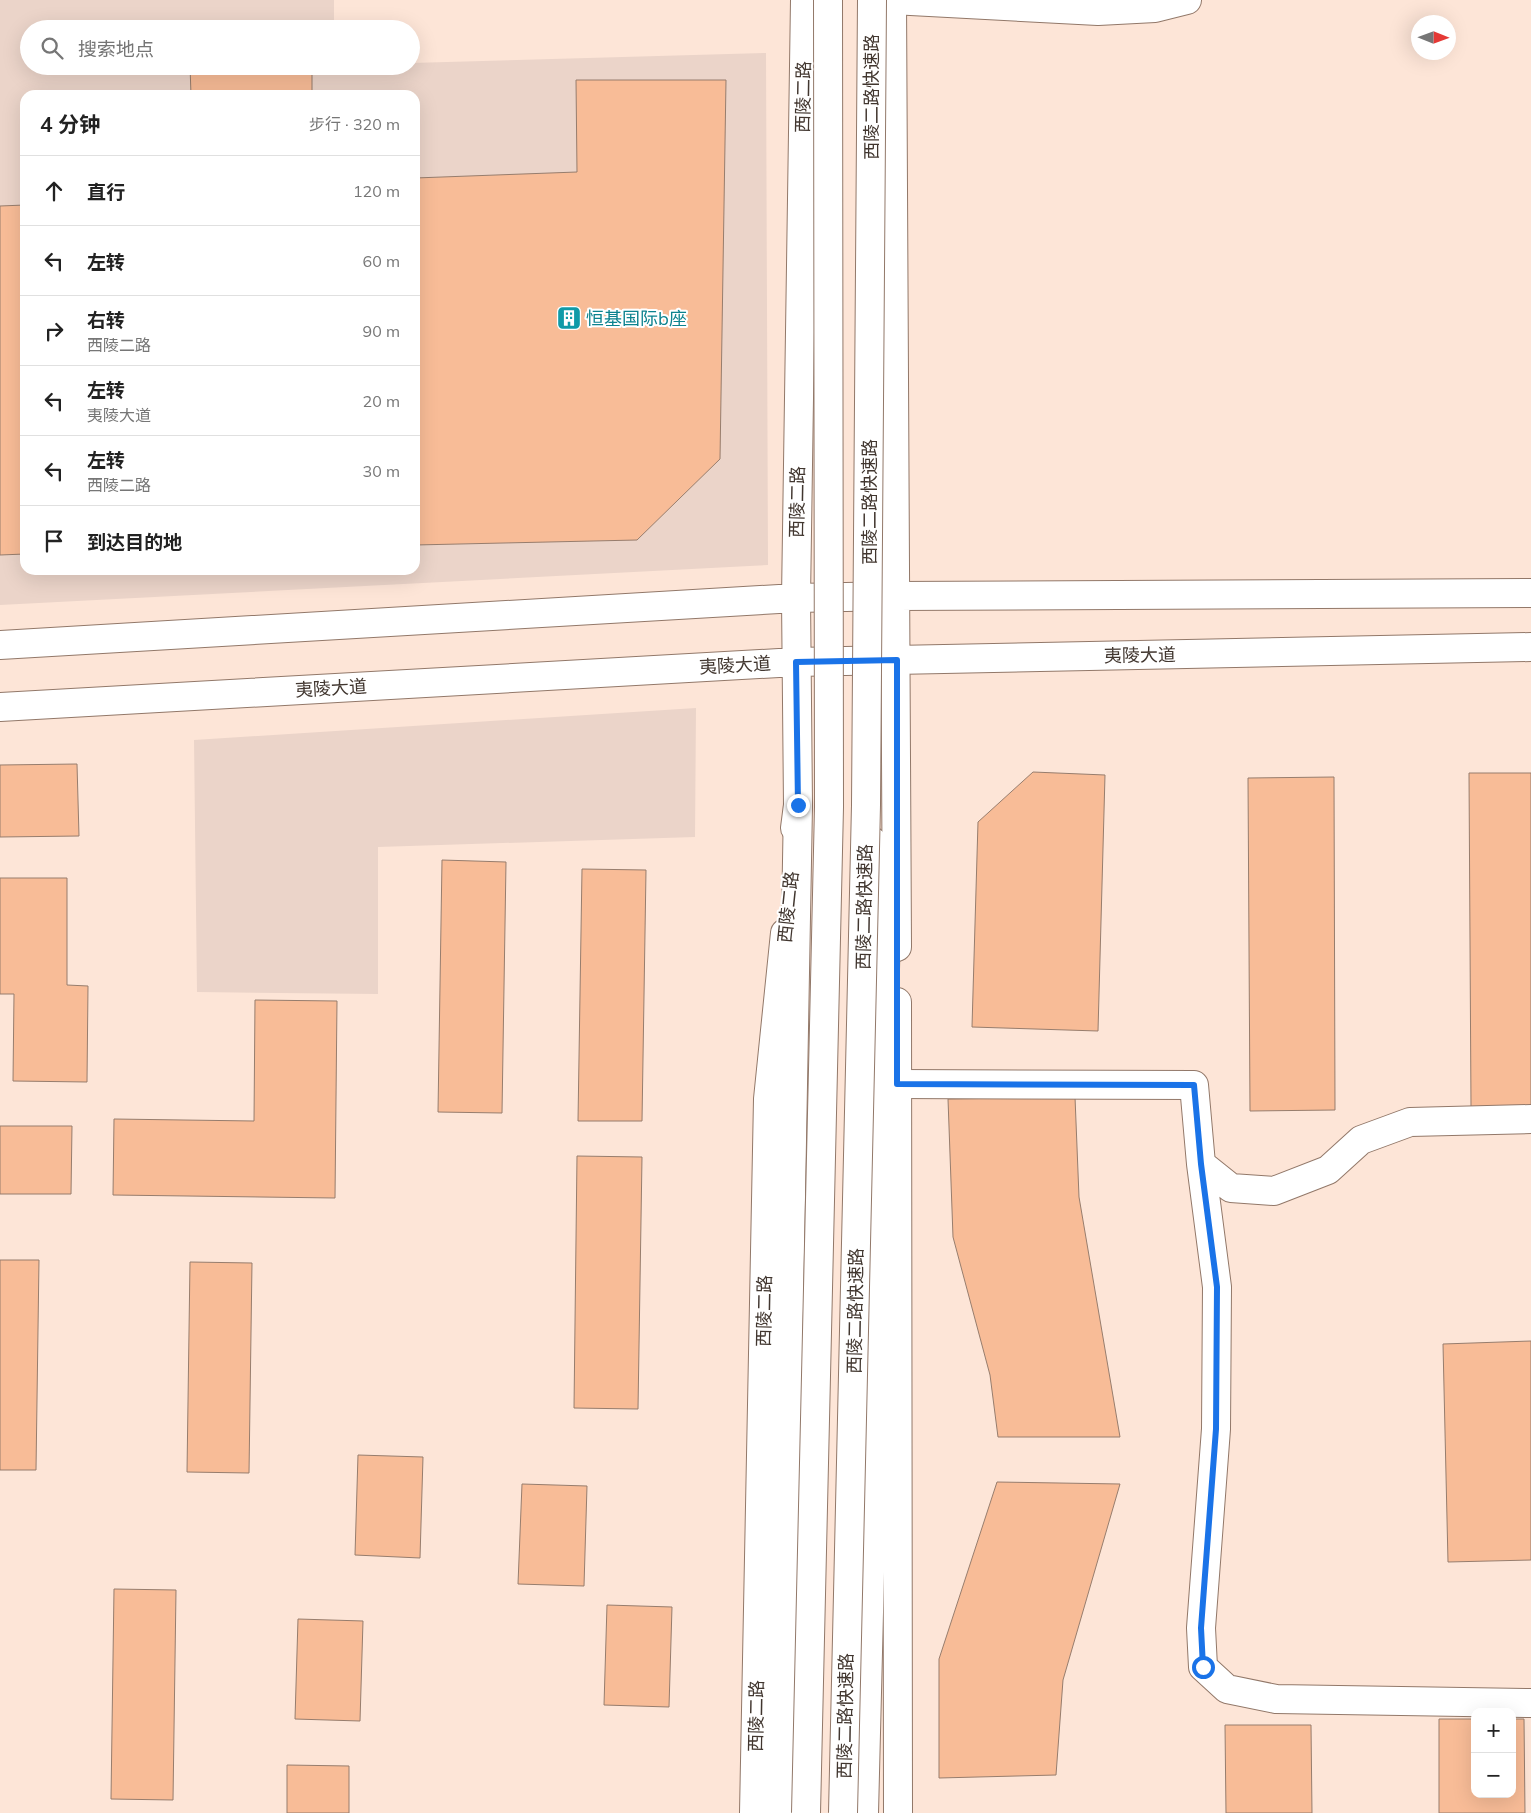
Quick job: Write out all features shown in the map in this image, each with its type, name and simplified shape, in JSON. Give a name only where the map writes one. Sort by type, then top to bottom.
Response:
[{"type":"main road","name":"西陵二路","points":[[754,1813],[768,1098],[798,805],[796,598],[805,0]]},
{"type":"main road","name":"西陵二路快速路","points":[[806,1813],[829,807],[828,0]]},
{"type":"main road","name":"西陵二路快速路","points":[[843,1813],[866,805],[872,0]]},
{"type":"main road","points":[[898,1813],[897,660],[895,596],[892,0],[1098,11],[1155,8],[1187,0]]},
{"type":"main road","points":[[0,645],[796,598],[1531,592]]},
{"type":"main road","name":"夷陵大道","points":[[0,707],[796,662],[1531,647]]},
{"type":"main road","points":[[780,1813],[798,805]]},
{"type":"main road","points":[[864,1813],[886,929],[866,805]]},
{"type":"main road","points":[[897,1084],[1194,1085],[1201,1164],[1217,1287],[1216,1429],[1201,1628],[1203,1667],[1227,1689],[1276,1699],[1531,1703]]},
{"type":"main road","points":[[1201,1164],[1231,1188],[1274,1191],[1328,1170],[1361,1140],[1410,1122],[1531,1119]]},
{"type":"shaded area","points":[[0,0],[334,0],[334,20],[20,20],[20,75],[420,75],[420,63],[766,53],[768,565],[0,605]]},
{"type":"shaded area","points":[[696,708],[695,837],[378,847],[378,994],[197,992],[194,740]]},
{"type":"building","points":[[190,75],[312,75],[312,90],[191,90]]},
{"type":"building","name":"恒基国际b座","points":[[576,80],[726,80],[720,459],[637,540],[420,545],[420,178],[577,172]]},
{"type":"building","points":[[20,205],[20,554],[0,555],[0,206]]},
{"type":"building","points":[[77,764],[79,836],[0,837],[0,765]]},
{"type":"building","points":[[1033,772],[1105,775],[1098,1031],[972,1027],[978,822]]},
{"type":"building","points":[[1469,773],[1531,773],[1531,1107],[1471,1107]]},
{"type":"building","points":[[1334,777],[1335,1110],[1250,1111],[1248,778]]},
{"type":"building","points":[[442,860],[506,862],[502,1113],[438,1112]]},
{"type":"building","points":[[582,869],[646,870],[642,1121],[578,1121]]},
{"type":"building","points":[[0,878],[67,878],[67,985],[88,986],[87,1082],[13,1081],[14,994],[0,994]]},
{"type":"building","points":[[255,1000],[337,1001],[335,1198],[113,1195],[114,1119],[254,1121]]},
{"type":"building","points":[[1075,1097],[1079,1197],[1120,1437],[998,1437],[990,1375],[953,1237],[948,1099]]},
{"type":"building","points":[[0,1126],[72,1126],[71,1194],[0,1194]]},
{"type":"building","points":[[577,1156],[642,1157],[638,1409],[574,1408]]},
{"type":"building","points":[[0,1260],[39,1260],[36,1470],[0,1470]]},
{"type":"building","points":[[190,1262],[252,1263],[249,1473],[187,1472]]},
{"type":"building","points":[[1531,1341],[1531,1560],[1448,1562],[1443,1344]]},
{"type":"building","points":[[358,1455],[423,1457],[420,1558],[355,1555]]},
{"type":"building","points":[[997,1482],[1120,1484],[1063,1680],[1056,1775],[939,1778],[939,1659]]},
{"type":"building","points":[[522,1484],[587,1486],[584,1586],[518,1584]]},
{"type":"building","points":[[114,1589],[176,1590],[173,1800],[111,1799]]},
{"type":"building","points":[[607,1605],[672,1607],[669,1707],[604,1705]]},
{"type":"building","points":[[298,1619],[363,1621],[360,1721],[295,1719]]},
{"type":"building","points":[[1439,1719],[1471,1719],[1471,1798],[1516,1798],[1516,1719],[1524,1719],[1525,1813],[1439,1813]]},
{"type":"building","points":[[1225,1725],[1311,1725],[1312,1813],[1226,1813]]},
{"type":"building","points":[[287,1765],[349,1766],[349,1813],[287,1813]]},
{"type":"place","name":"恒基国际b座","points":[[569,318]]},
{"type":"route","points":[[798,805],[796,662],[897,660],[897,1084],[1194,1085],[1201,1164],[1217,1287],[1216,1429],[1201,1628],[1203,1667]]}]
